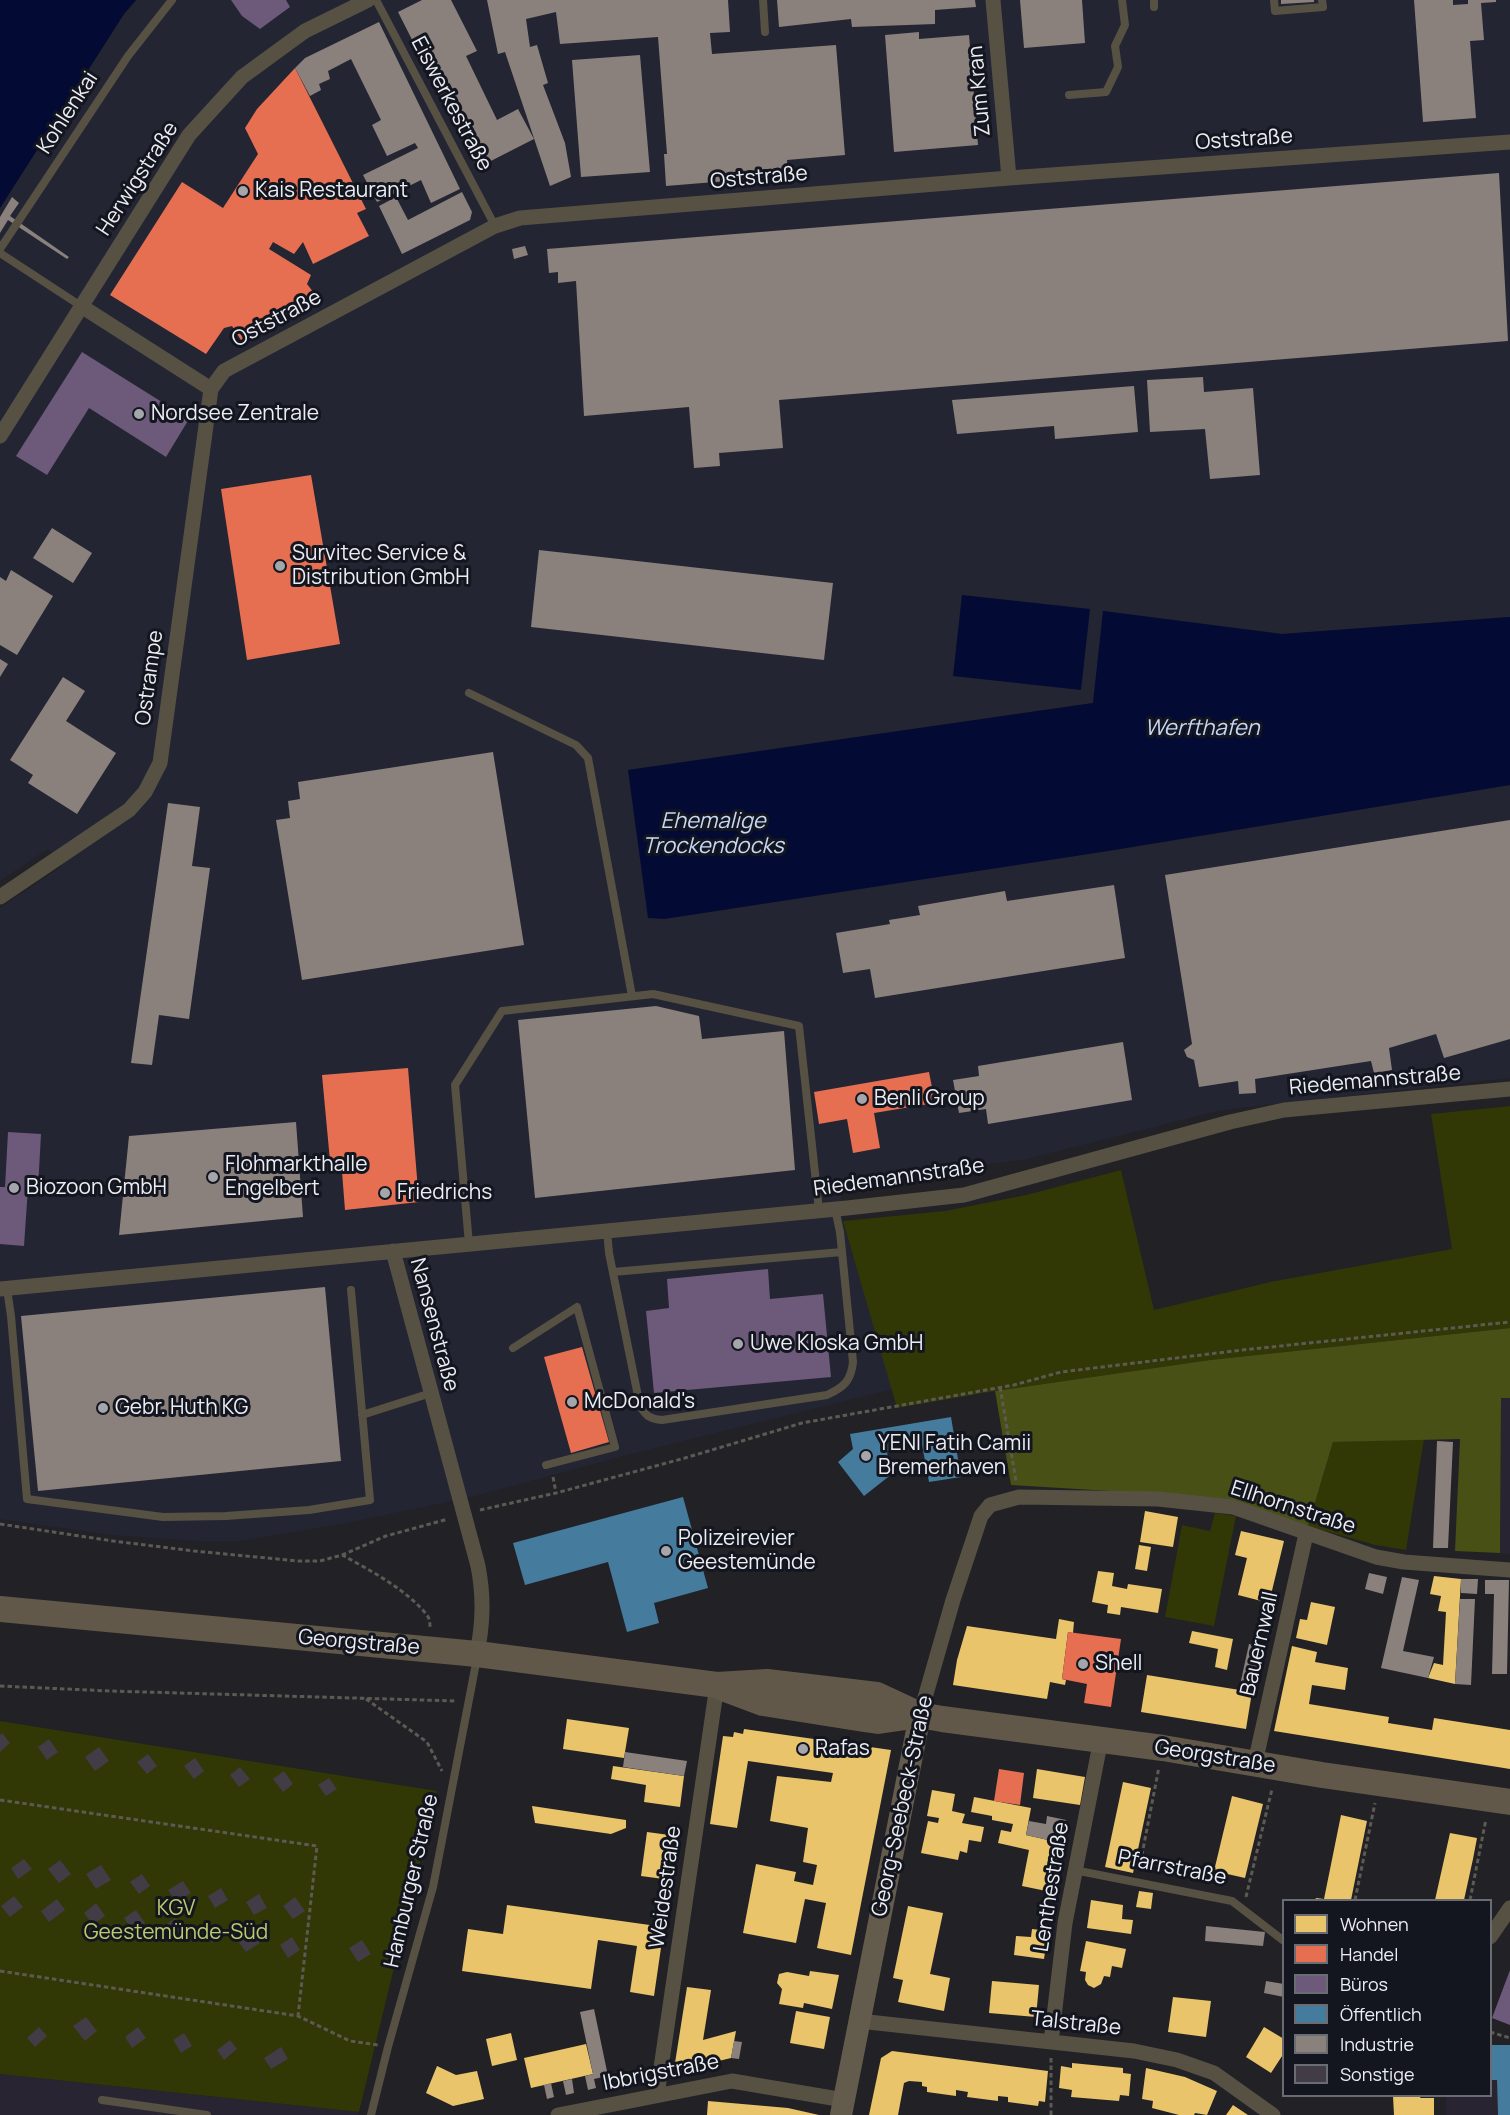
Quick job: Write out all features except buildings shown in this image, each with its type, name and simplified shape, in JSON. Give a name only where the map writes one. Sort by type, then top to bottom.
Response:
[{"type":"main road","name":"Georgstraße","points":[[0,1609],[477,1654],[717,1685],[763,1703],[878,1721],[920,1715],[1163,1748],[1379,1784],[1500,1800]]},
{"type":"street","name":"Herwigstraße","points":[[0,436],[189,135],[242,77],[305,31],[368,0]]},
{"type":"street","name":"Zum Kran","points":[[993,0],[1009,178]]},
{"type":"street","name":"Oststraße","points":[[211,389],[224,371],[495,226],[520,218],[1009,178],[1510,142]]},
{"type":"street","points":[[81,306],[211,389]]},
{"type":"street","name":"Ostrampe","points":[[0,897],[129,810],[145,792],[160,763],[211,389]]},
{"type":"street","name":"Riedemannstraße","points":[[393,1251],[964,1195],[1230,1122],[1284,1110],[1510,1089]]},
{"type":"street","name":"Nansenstraße","points":[[4,1289],[393,1251],[481,1583],[483,1623],[477,1654]]},
{"type":"street","name":"Ellhornstraße","points":[[990,1505],[1019,1497],[1158,1499],[1233,1507],[1377,1557],[1404,1562],[1510,1570]]},
{"type":"street","name":"Georg-Seebeck-Straße","points":[[842,2108],[920,1715],[953,1600],[981,1516],[990,1505]]},
{"type":"street","name":"Bauernwall","points":[[1266,1765],[1306,1534]]},
{"type":"street","name":"Weidestraße","points":[[657,2095],[717,1685]]},
{"type":"street","name":"Lenthestraße","points":[[1051,2042],[1065,1923],[1101,1739]]},
{"type":"street","points":[[1492,1935],[1510,1908]]},
{"type":"street","name":"Talstraße","points":[[860,2021],[1134,2051],[1177,2060],[1214,2073],[1273,2115]]},
{"type":"street","name":"Ibbrigstraße","points":[[558,2115],[732,2080],[842,2108]]},
{"type":"lane","name":"Kohlenkai","points":[[0,251],[128,56],[172,0]]},
{"type":"lane","name":"Eiswerkestraße","points":[[376,0],[495,226]]},
{"type":"lane","points":[[763,0],[765,32]]},
{"type":"lane","points":[[1070,95],[1106,92],[1118,67],[1116,46],[1125,25],[1122,0]]},
{"type":"lane","points":[[1274,0],[1275,11],[1323,7],[1322,0]]},
{"type":"lane","points":[[0,251],[81,306]]},
{"type":"lane","points":[[470,693],[576,745],[588,758],[632,996]]},
{"type":"lane","points":[[469,1244],[454,1085],[496,1020],[502,1011],[632,996],[653,994],[799,1026],[819,1210]]},
{"type":"lane","points":[[607,1231],[640,1406],[645,1415],[652,1419],[662,1420],[826,1395],[847,1383],[853,1362],[842,1251],[835,1209]]},
{"type":"lane","points":[[613,1272],[842,1251]]},
{"type":"lane","points":[[4,1289],[11,1316],[27,1499],[164,1517],[226,1516],[309,1510],[370,1500],[351,1290]]},
{"type":"lane","points":[[513,1348],[577,1307],[615,1447],[548,1465]]},
{"type":"lane","points":[[362,1414],[431,1393]]},
{"type":"lane","name":"Hamburger Straße","points":[[371,2115],[433,1887],[477,1654]]},
{"type":"lane","name":"Pfarrstraße","points":[[1074,1870],[1232,1901],[1282,1939]]},
{"type":"lane","points":[[102,2100],[207,2115]]},
{"type":"path","points":[[0,1524],[124,1542],[298,1561],[320,1561],[342,1555],[386,1536],[685,1458],[802,1423],[1000,1387],[1083,1368],[1510,1322]]},
{"type":"path","points":[[1000,1387],[1019,1497]]},
{"type":"path","points":[[548,1465],[556,1493]]},
{"type":"path","points":[[342,1555],[404,1595],[428,1617],[434,1650]]},
{"type":"path","points":[[0,1686],[469,1702]]},
{"type":"path","points":[[365,1698],[427,1742],[437,1758],[451,1793]]},
{"type":"path","points":[[1136,1882],[1163,1748]]},
{"type":"path","points":[[1243,1909],[1266,1765]]},
{"type":"path","points":[[1355,1899],[1379,1784]]},
{"type":"path","points":[[0,1800],[317,1846],[298,2016]]},
{"type":"path","points":[[1470,1899],[1500,1800]]},
{"type":"path","points":[[0,1971],[298,2016],[350,2041],[388,2047]]},
{"type":"path","points":[[1492,2031],[1510,2038]]},
{"type":"path","points":[[1051,2042],[1051,2115]]},
{"type":"shaded area","points":[[136,0],[1510,0],[1510,617],[1282,634],[1104,611],[1093,703],[628,770],[663,919],[1108,851],[1510,785],[1510,1078],[1221,1110],[1023,1160],[840,1182],[843,1221],[893,1389],[623,1456],[475,1496],[342,1524],[239,1541],[200,1541],[112,1535],[0,1519],[0,908],[62,866],[48,849],[0,881],[0,208],[124,14]]},
{"type":"shaded area","points":[[1501,1398],[1510,1398],[1510,1554],[1500,1553]]},
{"type":"shaded area","points":[[0,2074],[359,2112],[358,2115],[0,2115]]},
{"type":"shaded area","points":[[1492,2080],[1497,2080],[1498,2115],[1446,2115],[1446,2097],[1492,2097]]},
{"type":"green space","points":[[1510,1106],[1510,1328],[1210,1360],[995,1391],[897,1408],[843,1221],[945,1211],[1026,1195],[1121,1170],[1154,1310],[1270,1282],[1452,1249],[1431,1114]]},
{"type":"green space","points":[[1510,1328],[1510,1398],[1501,1398],[1500,1553],[1455,1551],[1460,1439],[1333,1442],[1308,1526],[1160,1494],[1011,1485],[995,1391],[1210,1360]]},
{"type":"green space","points":[[1424,1439],[1406,1550],[1375,1545],[1308,1526],[1333,1442]]},
{"type":"green space","points":[[1215,1513],[1236,1516],[1214,1626],[1165,1617],[1182,1525],[1210,1531]]},
{"type":"green space","name":"KGV Geestemünde-Süd","points":[[0,1721],[437,1791],[359,2112],[0,2074]]},
{"type":"water","points":[[0,0],[136,0],[124,14],[0,208]]},
{"type":"water","points":[[962,595],[1090,609],[1081,690],[953,676]]},
{"type":"water","points":[[1103,611],[1282,634],[1510,617],[1510,785],[1108,851],[664,919],[648,918],[628,770],[1093,703]]},
{"type":"place","name":"Kais Restaurant","points":[[243,191]]},
{"type":"place","name":"Nordsee Zentrale","points":[[139,414]]},
{"type":"place","name":"Survitec Service & Distribution GmbH","points":[[280,566]]},
{"type":"place","name":"Benli Group","points":[[862,1099]]},
{"type":"place","name":"Flohmarkthalle Engelbert","points":[[213,1177]]},
{"type":"place","name":"Biozoon GmbH","points":[[14,1188]]},
{"type":"place","name":"Friedrichs","points":[[385,1193]]},
{"type":"place","name":"Uwe Kloska GmbH","points":[[738,1344]]},
{"type":"place","name":"McDonald's","points":[[572,1402]]},
{"type":"place","name":"Gebr. Huth KG","points":[[103,1408]]},
{"type":"place","name":"YENI Fatih Camii Bremerhaven","points":[[866,1456]]},
{"type":"place","name":"Polizeirevier Geestemünde","points":[[666,1551]]},
{"type":"place","name":"Shell","points":[[1083,1664]]},
{"type":"place","name":"Rafas","points":[[803,1749]]},
{"type":"water label","name":"Werfthafen","points":[[1202,729]]},
{"type":"water label","name":"Ehemalige Trockendocks","points":[[713,834]]}]
